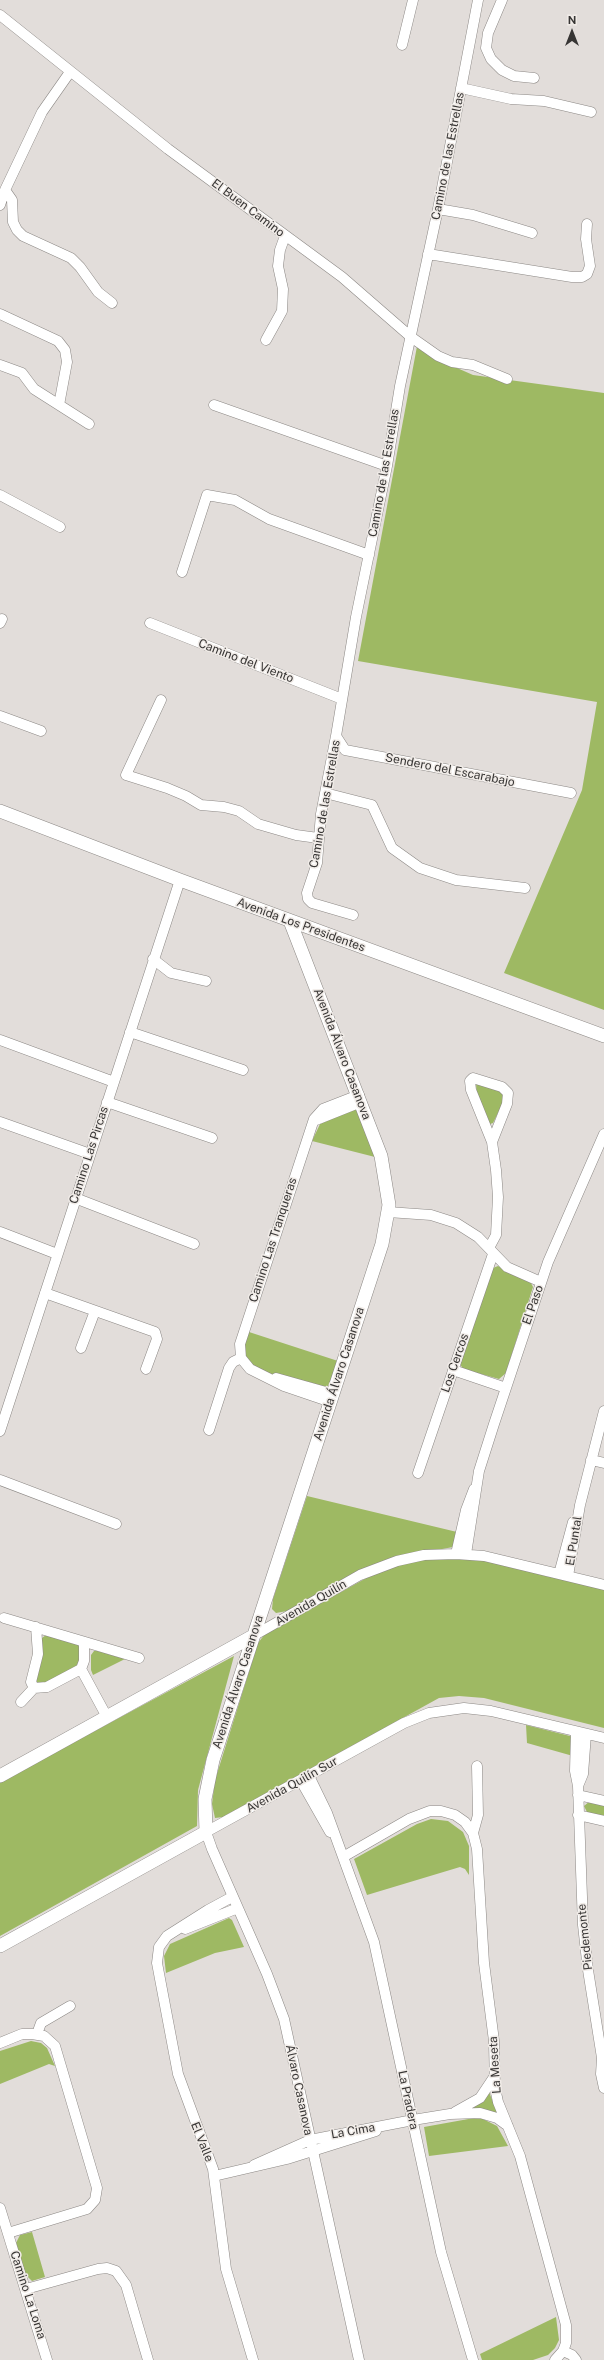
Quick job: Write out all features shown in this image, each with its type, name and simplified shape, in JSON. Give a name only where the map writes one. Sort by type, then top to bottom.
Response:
[{"type":"street","name":"Camino de las Estrellas","points":[[353,915],[312,903],[307,897],[317,863],[318,838],[324,793],[387,466],[400,386],[438,209],[478,0]]},
{"type":"street","points":[[502,0],[488,33],[486,48],[491,59],[502,70],[514,76],[534,78]]},
{"type":"street","points":[[402,45],[410,2]]},
{"type":"street","name":"El Buen Camino","points":[[0,15],[70,72],[285,236],[342,277],[411,337],[438,356],[452,362],[473,365],[507,379]]},
{"type":"street","points":[[0,205],[5,190],[42,112],[70,72]]},
{"type":"street","points":[[461,88],[511,99],[544,101],[591,112]]},
{"type":"street","points":[[5,190],[12,200],[12,222],[16,230],[23,236],[71,258],[80,267],[98,292],[112,302]]},
{"type":"street","points":[[438,209],[473,215],[532,233]]},
{"type":"street","points":[[428,254],[572,277],[582,276],[587,274],[590,266],[586,239],[587,224]]},
{"type":"street","points":[[266,340],[282,312],[283,289],[278,266],[280,250],[285,236]]},
{"type":"street","points":[[0,314],[58,341],[65,350],[67,362],[59,405]]},
{"type":"street","points":[[0,365],[22,374],[34,389],[89,424]]},
{"type":"street","points":[[214,404],[387,466]]},
{"type":"street","points":[[0,495],[60,527]]},
{"type":"street","points":[[182,572],[207,495],[235,500],[269,519],[370,554]]},
{"type":"street","name":"Camino del Viento","points":[[150,623],[342,699]]},
{"type":"street","points":[[161,700],[126,776],[167,788],[186,796],[201,805],[238,811],[258,824],[296,835],[318,838]]},
{"type":"street","points":[[0,716],[40,731]]},
{"type":"street","name":"Sendero del Escarabajo","points":[[336,736],[345,750],[571,793]]},
{"type":"street","points":[[324,793],[372,805],[392,848],[420,868],[456,880],[525,888]]},
{"type":"street","name":"Avenida Los Presidentes","points":[[0,811],[290,921],[604,1036]]},
{"type":"street","name":"Camino Las Pircas","points":[[0,1431],[180,880]]},
{"type":"street","name":"Avenida Álvaro Casanova","points":[[206,1832],[205,1799],[207,1782],[253,1636],[382,1244],[388,1212],[384,1166],[360,1098],[290,921]]},
{"type":"street","points":[[153,959],[171,973],[206,981]]},
{"type":"street","points":[[130,1032],[243,1070]]},
{"type":"street","points":[[0,1040],[114,1082]]},
{"type":"street","name":"Los Cercos","points":[[418,1473],[496,1235],[498,1210],[496,1170],[492,1142],[471,1090],[470,1081],[473,1078],[502,1087],[508,1093],[507,1104],[492,1142]]},
{"type":"street","name":"Camino Las Tranqueras","points":[[241,1358],[240,1339],[311,1124],[323,1109],[360,1098]]},
{"type":"street","points":[[107,1102],[212,1138]]},
{"type":"street","points":[[0,1122],[90,1154]]},
{"type":"street","name":"El Paso","points":[[461,1554],[481,1461],[541,1282],[582,1181],[604,1134]]},
{"type":"street","points":[[75,1198],[194,1244]]},
{"type":"street","points":[[388,1212],[431,1215],[449,1220],[471,1231],[513,1270],[541,1282]]},
{"type":"street","points":[[0,1232],[57,1254]]},
{"type":"street","points":[[45,1293],[155,1332],[156,1344],[146,1369]]},
{"type":"street","points":[[81,1348],[95,1311]]},
{"type":"street","points":[[208,1430],[229,1368],[233,1362],[241,1358],[250,1369],[266,1376],[292,1381],[332,1398]]},
{"type":"street","points":[[453,1370],[506,1388]]},
{"type":"street","name":"El Puntal","points":[[564,1575],[568,1537],[580,1505],[604,1411]]},
{"type":"street","points":[[591,1460],[604,1463]]},
{"type":"street","points":[[0,1480],[116,1524]]},
{"type":"street","name":"Avenida Quilín","points":[[0,1776],[344,1584],[374,1569],[411,1558],[461,1554],[494,1558],[604,1585]]},
{"type":"street","points":[[4,1618],[139,1658]]},
{"type":"street","points":[[34,1688],[31,1682],[38,1654],[36,1627]]},
{"type":"street","points":[[21,1702],[34,1688],[46,1687],[81,1669],[85,1658],[84,1642]]},
{"type":"street","points":[[81,1669],[107,1717]]},
{"type":"street","name":"Avenida Quilín Sur","points":[[0,1946],[404,1723],[437,1711],[464,1708],[490,1711],[604,1738]]},
{"type":"street","name":"Piedemonte","points":[[581,1733],[575,1771],[578,1791],[581,1899],[585,1948],[603,2059],[601,2074],[604,2088]]},
{"type":"street","name":"La Meseta","points":[[477,1766],[478,1819],[473,1833],[477,1849],[484,1963],[494,2041],[494,2075],[498,2102],[522,2161],[566,2325],[567,2339],[563,2351]]},
{"type":"street","name":"La Pradera","points":[[305,1779],[343,1857],[366,1916],[374,1942],[441,2252],[473,2360]]},
{"type":"street","points":[[578,1791],[604,1801]]},
{"type":"street","points":[[462,1819],[472,1815],[478,1806]]},
{"type":"street","points":[[343,1857],[424,1813],[441,1811],[450,1813],[462,1819],[473,1833]]},
{"type":"street","points":[[578,1815],[604,1820]]},
{"type":"street","name":"Álvaro Casanova","points":[[206,1832],[232,1897],[267,1974],[284,2019],[312,2152],[359,2360]]},
{"type":"street","name":"El Valle","points":[[176,1932],[208,1910],[232,1897]]},
{"type":"street","name":"El Valle","points":[[238,1908],[167,1936],[159,1947],[158,1969],[181,2086],[211,2162],[226,2269],[253,2360]]},
{"type":"street","points":[[37,2034],[41,2023],[70,2006]]},
{"type":"street","points":[[0,2043],[22,2034],[37,2034],[53,2043],[60,2056],[96,2184],[95,2200],[90,2206],[82,2211],[8,2233]]},
{"type":"street","name":"La Cima","points":[[450,2114],[469,2106],[480,2098],[490,2086],[494,2075]]},
{"type":"street","name":"La Cima","points":[[254,2166],[293,2146],[310,2140],[353,2130],[385,2126],[450,2114],[487,2114],[501,2120],[509,2128]]},
{"type":"street","name":"La Cima","points":[[214,2176],[312,2152],[385,2126]]},
{"type":"street","name":"Camino La Loma","points":[[0,2208],[47,2360]]},
{"type":"street","points":[[26,2289],[98,2269],[107,2268],[116,2271],[126,2285],[148,2360]]},
{"type":"street","points":[[555,2360],[563,2351],[572,2355],[576,2360]]},
{"type":"green space","points":[[418,341],[448,364],[473,375],[604,393],[604,1010],[504,973],[582,790],[597,702],[358,661]]},
{"type":"green space","points":[[476,1083],[500,1091],[503,1094],[505,1099],[493,1123],[490,1124],[477,1098]]},
{"type":"green space","points":[[354,1108],[358,1111],[375,1157],[312,1141],[320,1124]]},
{"type":"green space","points":[[498,1266],[531,1283],[533,1287],[506,1373],[499,1379],[463,1369],[460,1364],[493,1268]]},
{"type":"green space","points":[[249,1332],[338,1361],[328,1390],[254,1369],[245,1355],[244,1346]]},
{"type":"green space","points":[[307,1496],[457,1532],[453,1547],[426,1552],[287,1611],[276,1613],[272,1609],[273,1599]]},
{"type":"green space","points":[[453,1558],[485,1561],[604,1589],[604,1728],[484,1698],[459,1696],[439,1698],[223,1817],[215,1818],[212,1804],[215,1780],[258,1643],[265,1634],[370,1576],[396,1566],[423,1560]]},
{"type":"green space","points":[[46,1635],[78,1645],[81,1650],[79,1665],[47,1683],[38,1684],[36,1681],[42,1658],[42,1638]]},
{"type":"green space","points":[[94,1651],[125,1659],[93,1675],[91,1670],[91,1655]]},
{"type":"green space","points":[[234,1656],[198,1790],[197,1826],[0,1936],[0,1782]]},
{"type":"green space","points":[[526,1725],[574,1737],[573,1756],[527,1743]]},
{"type":"green space","points":[[590,1801],[604,1803],[604,1818],[587,1812],[584,1806]]},
{"type":"green space","points":[[431,1819],[448,1821],[463,1832],[469,1846],[469,1875],[465,1869],[460,1867],[367,1895],[354,1859],[417,1824]]},
{"type":"green space","points":[[229,1918],[232,1920],[244,1947],[215,1953],[166,1973],[164,1956],[170,1944]]},
{"type":"green space","points":[[31,2041],[41,2043],[47,2048],[55,2066],[49,2064],[0,2084],[0,2051]]},
{"type":"green space","points":[[489,2092],[497,2112],[475,2110],[474,2107]]},
{"type":"green space","points":[[474,2118],[483,2119],[497,2126],[508,2146],[429,2156],[424,2127]]},
{"type":"green space","points":[[32,2232],[45,2277],[32,2281],[26,2275],[16,2243],[20,2235]]},
{"type":"green space","points":[[556,2317],[559,2340],[555,2348],[548,2355],[533,2360],[482,2360],[480,2354]]}]
